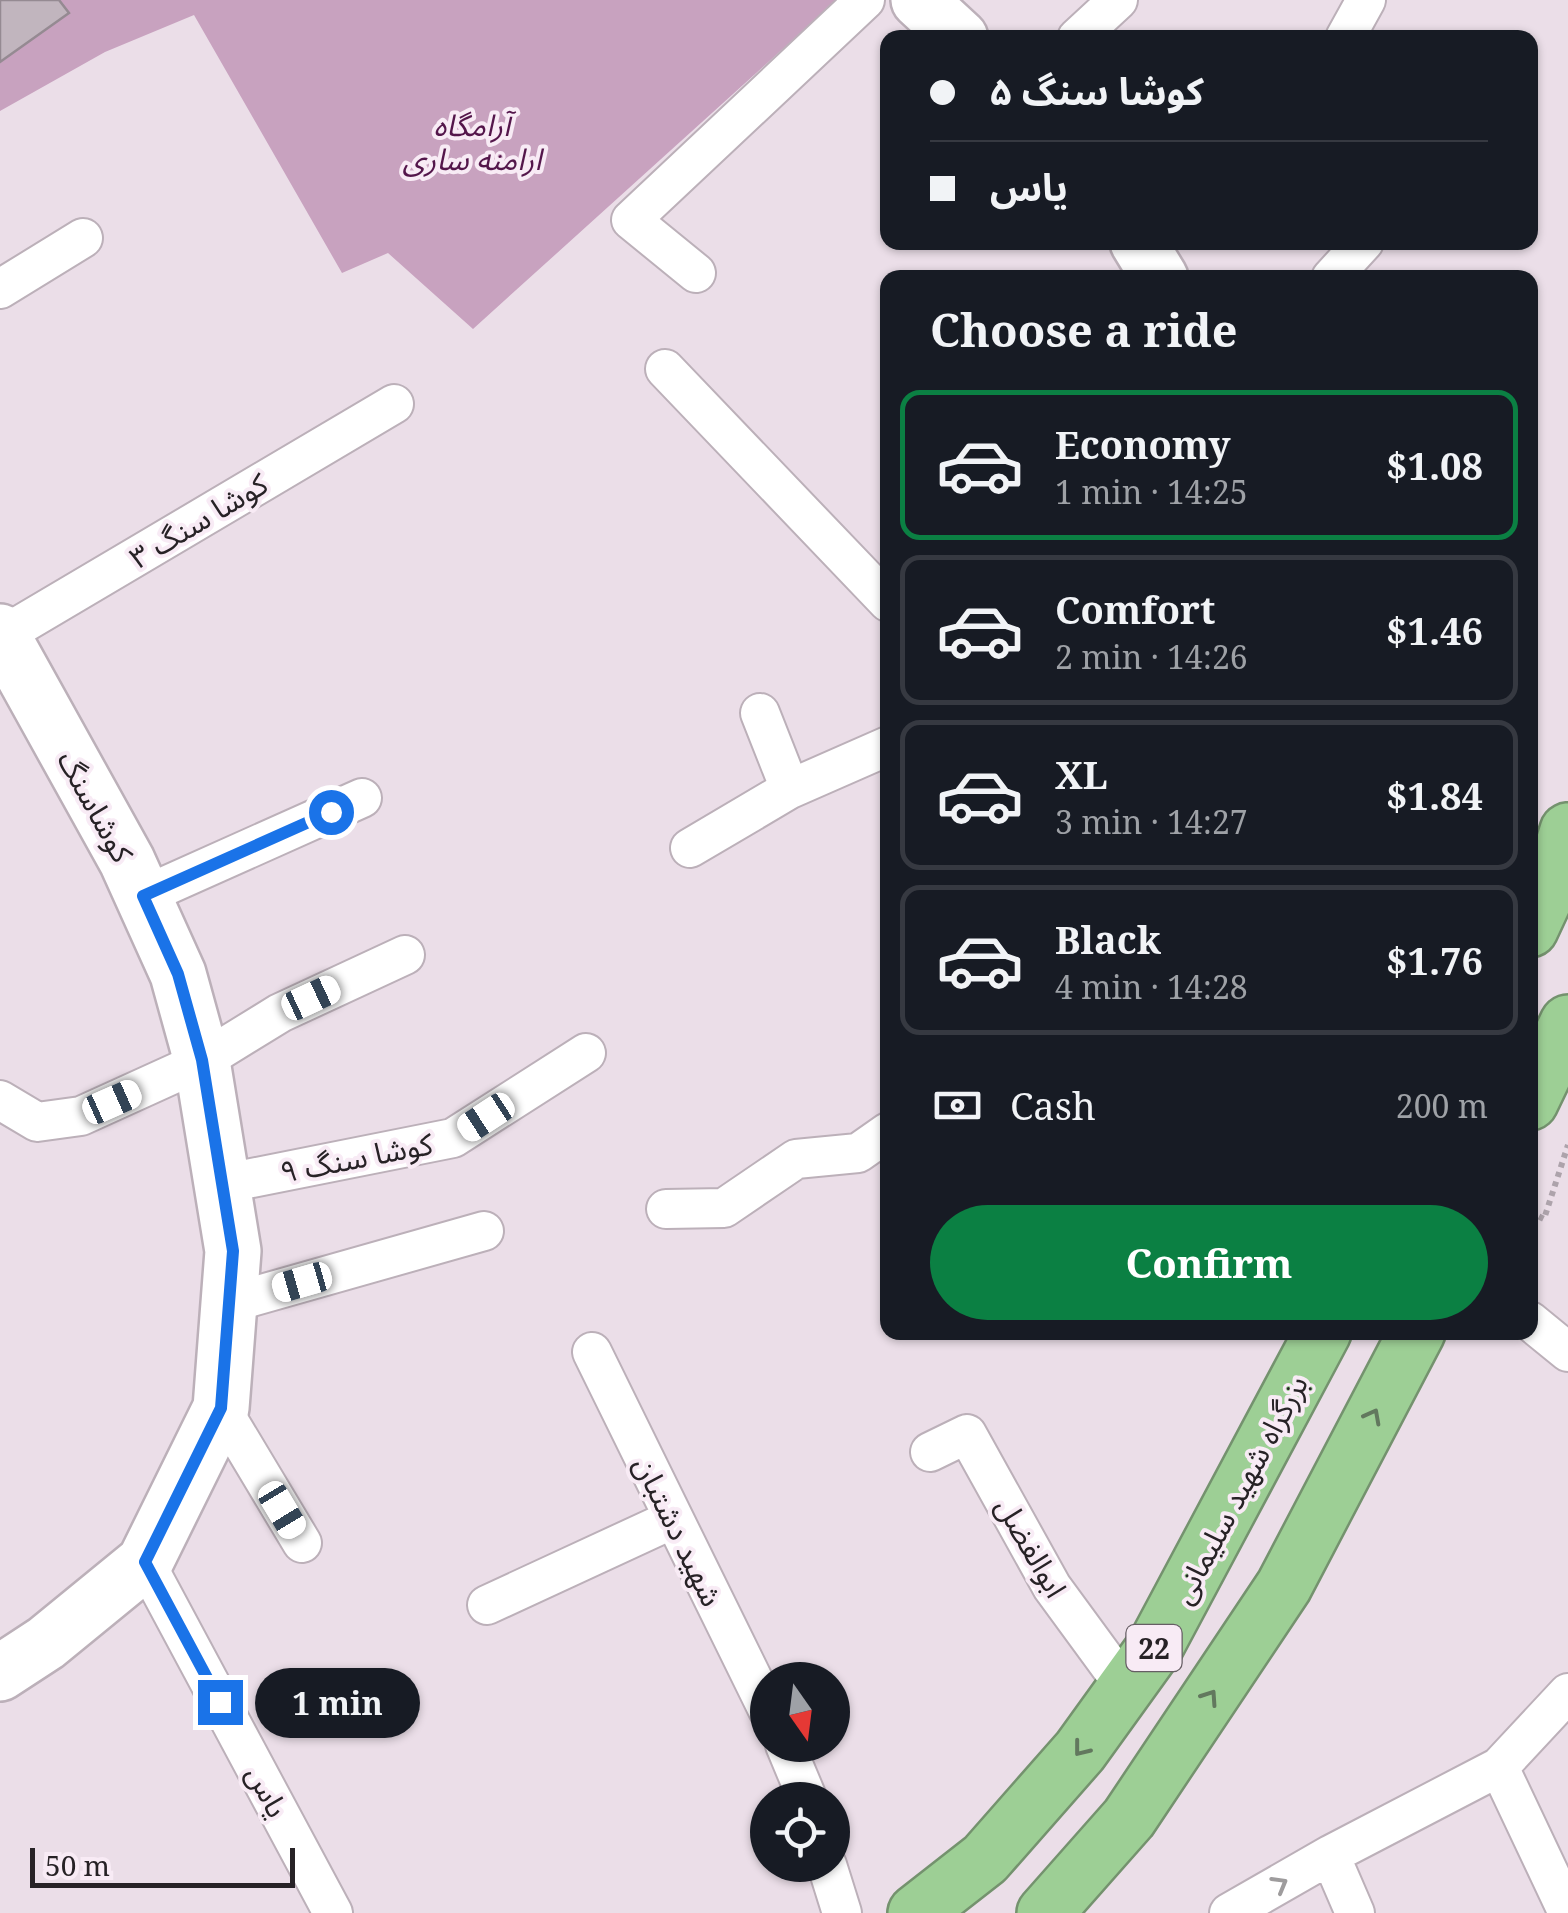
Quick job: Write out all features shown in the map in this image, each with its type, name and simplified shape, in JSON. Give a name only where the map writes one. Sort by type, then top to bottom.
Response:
[{"type":"highway","points":[[1538,884],[1568,831]]},
{"type":"highway","points":[[1538,1085],[1568,1023]]},
{"type":"highway","name":"بزرگراه شهید سلیمانی","points":[[916,1913],[985,1859],[1080,1751],[1126,1688],[1155,1646],[1319,1340]]},
{"type":"highway","name":"22","points":[[1045,1913],[1129,1818],[1284,1586],[1413,1340]]},
{"type":"main road","points":[[919,0],[951,30]]},
{"type":"main road","name":"کوشاسنگ","points":[[1,634],[127,861],[178,974],[202,1060],[233,1251],[221,1408],[145,1562]]},
{"type":"main road","points":[[0,1673],[46,1644],[145,1562]]},
{"type":"street","points":[[696,272],[632,220],[866,0]]},
{"type":"street","points":[[1086,30],[1118,0]]},
{"type":"street","points":[[1350,30],[1366,0]]},
{"type":"street","points":[[0,289],[83,238]]},
{"type":"street","points":[[1338,270],[1357,250]]},
{"type":"street","points":[[665,369],[880,594]]},
{"type":"street","name":"کوشا سنگ ۳","points":[[1,634],[394,404]]},
{"type":"street","points":[[760,713],[790,789]]},
{"type":"street","points":[[690,848],[790,789],[880,750]]},
{"type":"street","points":[[143,896],[362,798]]},
{"type":"street","points":[[0,1100],[38,1122],[81,1116],[202,1060],[280,1013],[405,955]]},
{"type":"street","name":"کوشا سنگ ۹","points":[[222,1184],[453,1138],[586,1053]]},
{"type":"street","points":[[666,1209],[724,1208],[796,1159],[858,1153],[880,1138]]},
{"type":"street","points":[[230,1303],[484,1231]]},
{"type":"street","points":[[1538,1328],[1568,1352]]},
{"type":"street","name":"شهید دشتبان","points":[[592,1352],[750,1674]]},
{"type":"street","points":[[221,1408],[302,1543]]},
{"type":"street","name":"ابوالفضل","points":[[930,1452],[967,1434],[1052,1587],[1126,1688]]},
{"type":"street","points":[[486,1605],[672,1519]]},
{"type":"street","name":"یاس","points":[[145,1562],[334,1913]]},
{"type":"street","points":[[1229,1913],[1498,1767],[1568,1694]]},
{"type":"street","points":[[1498,1767],[1568,1913]]},
{"type":"street","points":[[1330,1855],[1355,1913]]},
{"type":"street","points":[[832,1882],[842,1913]]},
{"type":"path","points":[[1538,1215],[1544,1218],[1568,1145]]},
{"type":"green space","name":"آرامگاه ارامنه ساری","points":[[0,0],[837,0],[473,329],[388,253],[342,273],[194,15],[105,52],[0,111]]},
{"type":"building","points":[[0,0],[59,0],[69,13],[0,62]]},
{"type":"route","points":[[220,1702],[145,1562],[221,1408],[233,1251],[202,1060],[178,974],[143,896],[331,812]]}]
